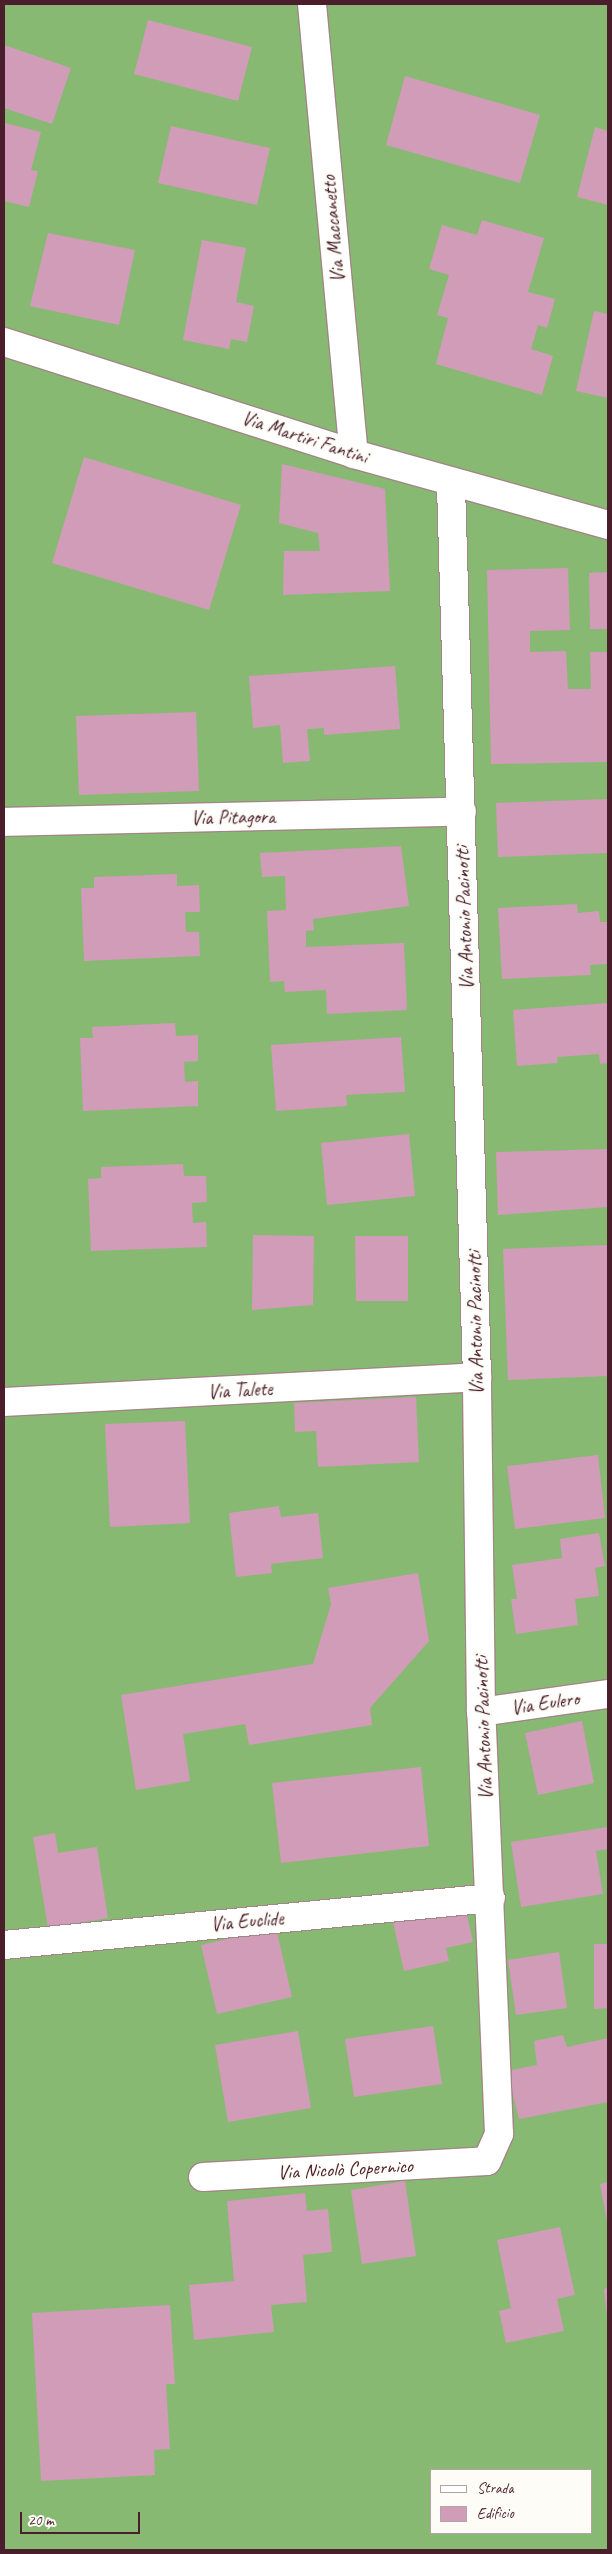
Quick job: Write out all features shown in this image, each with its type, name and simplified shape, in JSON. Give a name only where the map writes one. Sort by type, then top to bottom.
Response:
[{"type":"street","name":"Via Maccanetto","points":[[312,4],[354,454]]},
{"type":"street","name":"Via Martiri Fantini","points":[[4,342],[354,454],[451,483],[608,525]]},
{"type":"street","name":"Via Antonio Pacinotti","points":[[451,483],[477,1377],[481,1712],[491,1898],[499,2134],[487,2161]]},
{"type":"street","name":"Via Pitagora","points":[[4,822],[462,812]]},
{"type":"street","name":"Via Talete","points":[[4,1402],[477,1377]]},
{"type":"street","name":"Via Eulero","points":[[481,1712],[608,1694]]},
{"type":"street","name":"Via Euclide","points":[[4,1945],[491,1898]]},
{"type":"street","name":"Via Nicolò Copernico","points":[[203,2177],[487,2161]]},
{"type":"green space","points":[[4,4],[608,4],[608,2550],[4,2550]]},
{"type":"building","points":[[148,20],[252,47],[238,101],[134,74]]},
{"type":"building","points":[[4,45],[71,68],[52,124],[4,108]]},
{"type":"building","points":[[405,76],[540,115],[520,183],[386,145]]},
{"type":"building","points":[[5,123],[41,132],[31,170],[38,171],[29,207],[4,201]]},
{"type":"building","points":[[171,126],[270,148],[257,205],[158,183]]},
{"type":"building","points":[[595,127],[608,131],[608,205],[577,197]]},
{"type":"building","points":[[482,220],[544,238],[528,292],[555,299],[547,328],[538,325],[531,349],[553,356],[542,395],[436,364],[448,318],[437,315],[449,275],[429,269],[442,225],[477,235]]},
{"type":"building","points":[[48,233],[135,250],[119,325],[30,306]]},
{"type":"building","points":[[202,240],[246,248],[236,302],[254,306],[247,342],[231,339],[229,349],[183,340]]},
{"type":"building","points":[[594,311],[608,314],[608,398],[576,391]]},
{"type":"building","points":[[84,457],[241,505],[209,610],[52,563]]},
{"type":"building","points":[[282,464],[385,489],[390,591],[283,595],[284,551],[320,551],[318,533],[279,523]]},
{"type":"building","points":[[568,568],[570,630],[530,631],[530,652],[566,651],[568,689],[591,689],[590,652],[608,652],[608,762],[491,764],[487,570]]},
{"type":"building","points":[[608,572],[608,629],[590,629],[589,573]]},
{"type":"building","points":[[395,666],[400,729],[324,735],[324,728],[307,729],[310,761],[283,763],[280,725],[253,728],[249,676]]},
{"type":"building","points":[[196,712],[199,791],[79,795],[76,716]]},
{"type":"building","points":[[608,799],[608,853],[498,857],[496,803]]},
{"type":"building","points":[[401,846],[409,906],[313,919],[314,930],[306,931],[306,947],[404,943],[407,1010],[327,1014],[326,990],[285,992],[284,981],[270,982],[267,911],[286,910],[285,876],[262,877],[260,853]]},
{"type":"building","points":[[177,874],[177,886],[199,885],[200,912],[185,912],[186,932],[199,932],[200,956],[84,961],[81,888],[94,888],[94,877]]},
{"type":"building","points":[[577,904],[578,913],[599,911],[600,922],[608,922],[608,964],[590,965],[591,975],[502,979],[498,908]]},
{"type":"building","points":[[608,1003],[608,1063],[600,1064],[599,1054],[557,1057],[558,1063],[517,1066],[513,1010]]},
{"type":"building","points":[[175,1023],[176,1036],[198,1035],[198,1061],[184,1062],[185,1082],[198,1081],[198,1106],[83,1111],[80,1038],[93,1038],[92,1027]]},
{"type":"building","points":[[401,1037],[405,1092],[346,1095],[347,1106],[276,1111],[271,1045]]},
{"type":"building","points":[[409,1134],[415,1196],[327,1205],[321,1143]]},
{"type":"building","points":[[608,1149],[608,1207],[498,1215],[496,1152]]},
{"type":"building","points":[[183,1164],[184,1176],[206,1176],[207,1202],[192,1203],[193,1223],[206,1222],[207,1247],[91,1251],[88,1179],[101,1178],[101,1167]]},
{"type":"building","points":[[253,1235],[314,1236],[313,1305],[252,1310]]},
{"type":"building","points":[[355,1236],[408,1236],[408,1301],[356,1301]]},
{"type":"building","points":[[608,1245],[608,1376],[508,1380],[503,1249]]},
{"type":"building","points":[[416,1397],[419,1462],[318,1467],[316,1431],[295,1432],[294,1403]]},
{"type":"building","points":[[185,1421],[190,1523],[110,1527],[105,1424]]},
{"type":"building","points":[[598,1455],[605,1518],[515,1529],[507,1466]]},
{"type":"building","points":[[279,1506],[281,1517],[318,1513],[323,1558],[271,1564],[272,1573],[236,1577],[229,1513]]},
{"type":"building","points":[[599,1533],[605,1566],[595,1568],[599,1596],[575,1599],[578,1625],[516,1634],[511,1599],[517,1599],[512,1565],[562,1558],[560,1539]]},
{"type":"building","points":[[418,1573],[429,1641],[370,1708],[372,1725],[249,1745],[245,1724],[183,1734],[190,1781],[136,1790],[121,1695],[313,1664],[331,1604],[328,1588]]},
{"type":"building","points":[[582,1721],[594,1783],[538,1795],[525,1733]]},
{"type":"building","points":[[421,1767],[429,1846],[281,1863],[272,1783]]},
{"type":"building","points":[[608,1827],[608,1849],[596,1851],[603,1894],[521,1907],[511,1842]]},
{"type":"building","points":[[55,1833],[58,1853],[97,1847],[108,1918],[48,1928],[33,1837]]},
{"type":"building","points":[[463,1897],[473,1942],[446,1948],[449,1961],[404,1971],[391,1913]]},
{"type":"building","points":[[276,1928],[292,1997],[217,2014],[201,1945]]},
{"type":"building","points":[[594,1944],[608,1944],[608,2008],[594,2009]]},
{"type":"building","points":[[559,1952],[567,2008],[516,2015],[508,1960]]},
{"type":"building","points":[[433,2026],[442,2084],[354,2097],[345,2039]]},
{"type":"building","points":[[298,2031],[311,2108],[228,2122],[215,2045]]},
{"type":"building","points":[[563,2035],[567,2047],[608,2038],[608,2102],[519,2119],[507,2071],[537,2065],[534,2041]]},
{"type":"building","points":[[405,2181],[416,2256],[362,2264],[351,2190]]},
{"type":"building","points":[[608,2182],[608,2221],[607,2221],[600,2184]]},
{"type":"building","points":[[305,2193],[307,2211],[328,2209],[332,2252],[303,2255],[307,2302],[271,2305],[274,2332],[194,2340],[189,2285],[234,2281],[227,2201]]},
{"type":"building","points":[[560,2227],[575,2295],[557,2299],[564,2331],[506,2343],[499,2311],[511,2308],[497,2240]]},
{"type":"building","points":[[608,2288],[608,2316],[607,2316],[604,2289]]},
{"type":"building","points":[[170,2305],[175,2384],[166,2384],[170,2449],[154,2450],[155,2475],[41,2481],[32,2313]]}]
